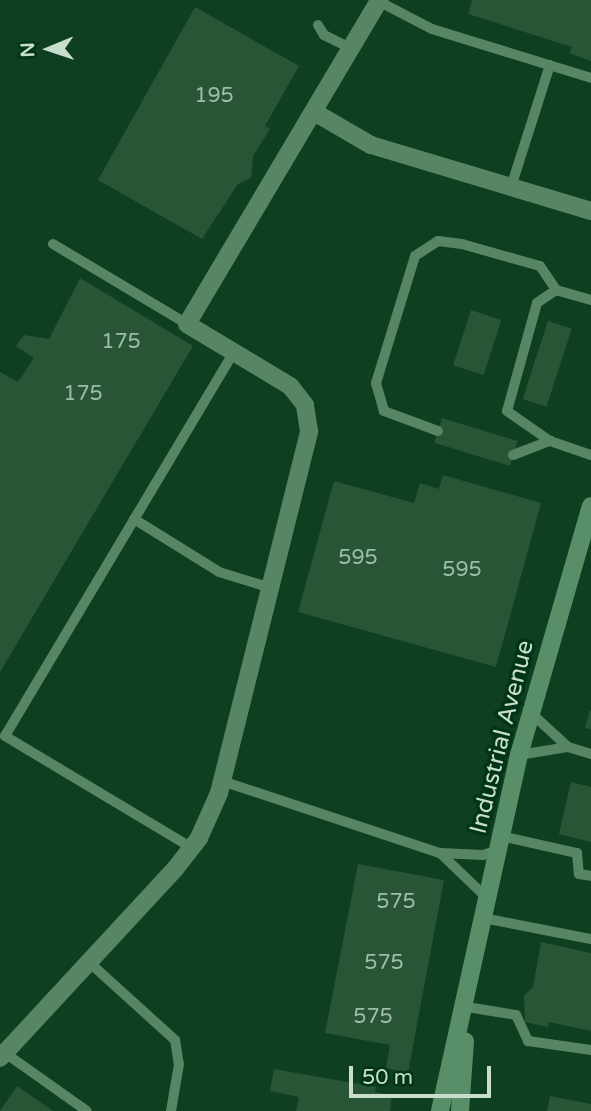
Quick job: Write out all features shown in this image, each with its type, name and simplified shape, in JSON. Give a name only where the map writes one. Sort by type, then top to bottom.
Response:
[{"type":"main road","name":"Industrial Avenue","points":[[440,1111],[519,755],[591,506]]},
{"type":"main road","name":"Industrial Avenue","points":[[460,1111],[469,981]]},
{"type":"street","points":[[3,1056],[191,848],[213,809],[308,445],[308,419],[305,405],[290,386],[187,324],[379,1]]},
{"type":"street","points":[[314,112],[371,145],[591,211]]},
{"type":"lane","points":[[379,1],[432,29],[591,78]]},
{"type":"lane","points":[[318,24],[324,35],[351,48]]},
{"type":"lane","points":[[511,187],[550,65]]},
{"type":"lane","points":[[438,431],[384,411],[376,383],[415,256],[438,241],[463,244],[540,266],[556,290],[591,300]]},
{"type":"lane","points":[[53,244],[187,324]]},
{"type":"lane","points":[[556,290],[537,303],[507,411],[550,441],[591,455]]},
{"type":"lane","points":[[191,848],[5,736],[234,352]]},
{"type":"lane","points":[[513,456],[550,441]]},
{"type":"lane","points":[[134,519],[219,572],[271,588]]},
{"type":"lane","points":[[531,713],[568,747],[591,754]]},
{"type":"lane","points":[[519,755],[568,747]]},
{"type":"lane","points":[[222,781],[440,853],[483,855],[500,843],[577,853],[579,874],[591,876]]},
{"type":"lane","points":[[440,853],[487,898]]},
{"type":"lane","points":[[483,918],[591,939]]},
{"type":"lane","points":[[90,962],[175,1040],[179,1064],[171,1111]]},
{"type":"lane","points":[[467,1007],[516,1015],[528,1041],[591,1050]]},
{"type":"lane","points":[[3,1056],[87,1111]]},
{"type":"building","points":[[472,0],[591,0],[591,61],[569,53],[572,47],[468,14]]},
{"type":"building","points":[[195,7],[299,66],[265,126],[270,129],[253,156],[251,178],[238,184],[202,239],[98,180]]},
{"type":"building","points":[[80,278],[193,346],[0,672],[0,372],[18,382],[34,358],[16,346],[24,335],[49,339]]},
{"type":"building","points":[[471,310],[501,320],[484,375],[453,365]]},
{"type":"building","points":[[548,321],[572,329],[546,407],[523,399]]},
{"type":"building","points":[[442,418],[518,441],[510,466],[434,443]]},
{"type":"building","points":[[443,475],[541,503],[496,667],[298,612],[334,481],[414,503],[420,483],[439,489]]},
{"type":"building","points":[[591,711],[591,729],[585,728]]},
{"type":"building","points":[[571,782],[591,787],[591,842],[559,834]]},
{"type":"building","points":[[358,864],[444,880],[408,1073],[386,1068],[390,1045],[325,1033]]},
{"type":"building","points":[[541,942],[591,953],[591,1031],[549,1022],[548,1027],[525,1022],[524,996],[533,987]]},
{"type":"building","points":[[274,1069],[376,1087],[375,1092],[392,1095],[390,1111],[296,1111],[299,1097],[270,1091]]},
{"type":"building","points":[[17,1086],[53,1111],[0,1111]]},
{"type":"building","points":[[550,1096],[591,1104],[591,1111],[547,1111]]}]
